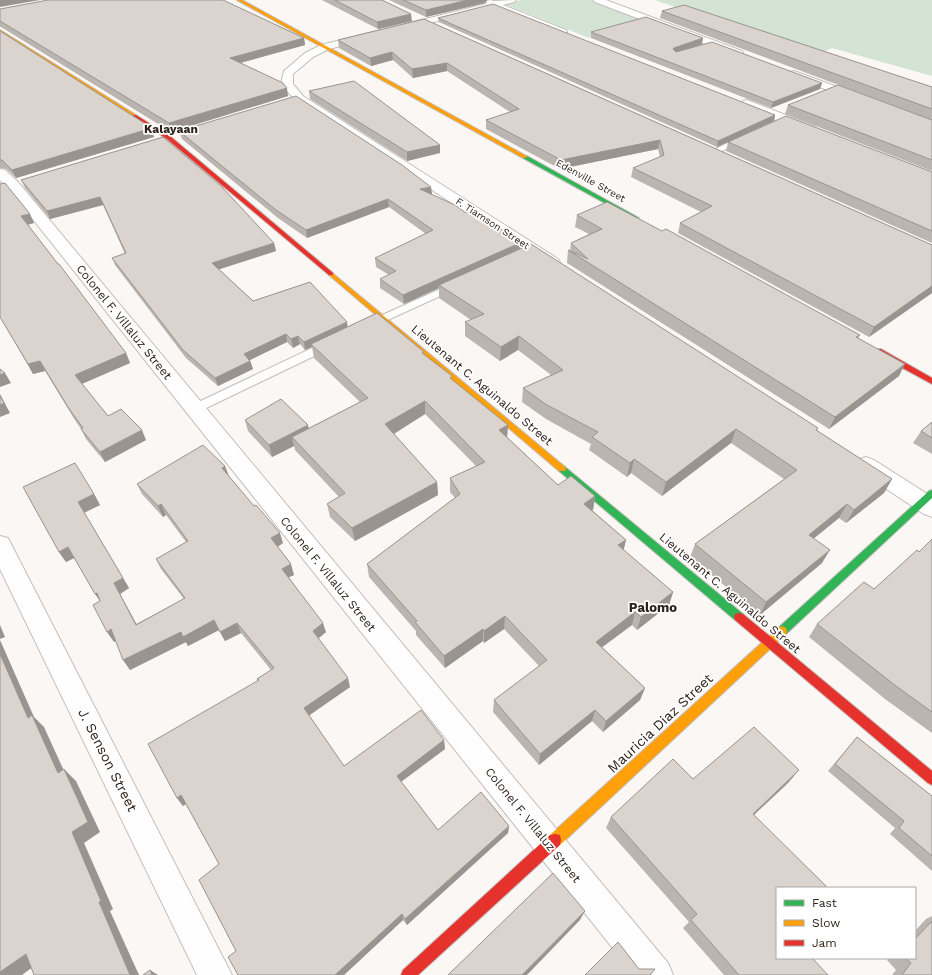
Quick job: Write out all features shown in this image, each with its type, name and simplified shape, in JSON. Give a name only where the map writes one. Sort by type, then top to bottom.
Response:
[{"type":"street","name":"Edenville Street","points":[[238,0],[325,46],[646,223]]},
{"type":"street","points":[[325,46],[423,21],[488,2],[511,0]]},
{"type":"street","points":[[598,0],[751,58]]},
{"type":"street","points":[[488,2],[573,36]]},
{"type":"street","points":[[410,15],[445,31]]},
{"type":"street","name":"Lieutenant C. Aguinaldo Street","points":[[0,31],[169,138],[932,779]]},
{"type":"street","name":"F. Tiamson Street","points":[[325,46],[309,55],[288,73],[286,84],[291,100],[527,253],[568,272]]},
{"type":"street","points":[[781,69],[868,102]]},
{"type":"street","points":[[819,95],[833,89]]},
{"type":"street","points":[[734,99],[772,120],[785,114],[822,134]]},
{"type":"street","points":[[154,142],[184,133]]},
{"type":"street","points":[[709,150],[727,158]]},
{"type":"street","name":"Colonel F. Villaluz Street","points":[[10,182],[656,975]]},
{"type":"street","points":[[869,346],[932,381]]},
{"type":"street","points":[[856,458],[929,501]]},
{"type":"street","name":"Mauricia Diaz Street","points":[[408,975],[769,642],[929,501]]},
{"type":"street","name":"J. Senson Street","points":[[0,545],[215,975]]},
{"type":"lane","points":[[699,48],[714,44]]},
{"type":"lane","points":[[709,150],[753,134]]},
{"type":"lane","points":[[363,328],[470,279]]},
{"type":"lane","points":[[194,409],[342,338]]},
{"type":"green space","points":[[521,0],[591,0],[647,21],[589,38],[504,4]]},
{"type":"green space","points":[[655,0],[932,0],[932,76],[832,48],[814,56]]},
{"type":"building","points":[[48,0],[223,0],[304,38],[230,58],[283,83],[287,88],[169,123],[0,21],[0,9]]},
{"type":"building","points":[[335,0],[382,0],[411,14],[377,22]]},
{"type":"building","points":[[403,0],[468,0],[426,10]]},
{"type":"building","points":[[493,4],[775,115],[718,141],[438,18]]},
{"type":"building","points":[[684,5],[932,87],[932,109],[662,11]]},
{"type":"building","points":[[646,17],[703,38],[674,48],[673,49],[676,52],[712,42],[822,83],[773,102],[591,32]]},
{"type":"building","points":[[424,19],[932,245],[932,286],[874,327],[680,223],[712,206],[633,168],[664,155],[660,140],[561,160],[486,120],[519,109],[447,63],[412,69],[392,52],[370,58],[338,40]]},
{"type":"building","points":[[0,31],[152,128],[12,170],[2,160],[0,160]]},
{"type":"building","points":[[354,81],[440,145],[407,152],[309,91]]},
{"type":"building","points":[[838,85],[932,120],[932,160],[788,105]]},
{"type":"building","points":[[296,96],[402,165],[431,187],[420,189],[455,205],[466,213],[467,212],[504,231],[522,242],[403,295],[380,279],[396,271],[375,258],[433,230],[388,199],[306,230],[276,210],[179,131]]},
{"type":"building","points":[[786,116],[932,172],[932,231],[728,142]]},
{"type":"building","points":[[163,137],[221,186],[274,243],[212,263],[253,301],[310,282],[347,322],[304,342],[298,336],[291,339],[286,334],[244,354],[250,361],[215,378],[183,350],[112,258],[126,253],[100,197],[47,211],[21,180]]},
{"type":"building","points":[[5,183],[30,214],[21,216],[126,353],[75,375],[108,416],[121,409],[142,430],[100,452],[81,429],[83,428],[68,407],[40,361],[28,364],[0,317],[0,184]]},
{"type":"building","points":[[607,202],[662,231],[666,229],[860,335],[856,337],[905,364],[835,417],[568,250],[588,259],[571,243],[602,229],[577,215]]},
{"type":"building","points":[[531,244],[818,428],[816,430],[892,479],[854,510],[847,504],[809,535],[830,550],[766,602],[695,544],[797,470],[736,429],[666,482],[634,459],[630,463],[592,437],[598,432],[547,405],[523,388],[563,370],[519,336],[501,347],[465,322],[484,314],[439,285]]},
{"type":"building","points":[[377,313],[424,352],[422,353],[452,376],[450,378],[508,425],[499,430],[558,485],[571,476],[595,496],[584,504],[626,540],[618,545],[673,592],[641,617],[635,612],[596,642],[645,688],[606,721],[595,710],[540,754],[494,700],[547,660],[505,616],[444,656],[415,622],[417,621],[367,564],[460,494],[450,478],[485,462],[425,401],[385,424],[437,482],[352,528],[327,504],[345,493],[292,437],[368,398],[311,344]]},
{"type":"building","points":[[0,369],[5,373],[0,375]]},
{"type":"building","points":[[0,396],[4,403],[0,405]]},
{"type":"building","points":[[281,399],[308,425],[269,445],[245,420]]},
{"type":"building","points":[[932,422],[932,438],[921,431]]},
{"type":"building","points":[[203,445],[225,466],[222,468],[254,506],[256,505],[280,533],[271,538],[291,564],[282,569],[323,623],[313,631],[348,678],[304,708],[344,766],[421,710],[444,740],[397,776],[438,830],[481,792],[509,826],[405,919],[402,914],[335,975],[238,975],[228,957],[236,951],[199,880],[219,864],[181,795],[177,798],[148,744],[259,680],[257,679],[274,668],[237,623],[220,632],[214,620],[183,637],[181,632],[123,660],[111,629],[107,632],[93,605],[100,601],[97,593],[95,594],[68,547],[59,552],[23,487],[75,463],[94,494],[78,502],[123,578],[114,583],[136,625],[185,598],[156,559],[188,541],[161,504],[158,506],[137,484]]},
{"type":"building","points":[[932,539],[932,712],[896,686],[817,624],[864,582],[874,589],[917,550],[919,552]]},
{"type":"building","points":[[0,654],[28,718],[32,715],[58,773],[64,769],[88,822],[72,832],[101,901],[99,902],[130,975],[34,975],[26,954],[0,972]]},
{"type":"building","points":[[754,727],[799,770],[753,814],[827,887],[776,887],[776,959],[813,959],[828,975],[739,975],[691,920],[697,914],[611,817],[673,759],[693,779]]},
{"type":"building","points":[[857,737],[932,796],[932,856],[899,828],[904,821],[835,764]]},
{"type":"building","points":[[553,873],[585,911],[522,975],[448,975]]},
{"type":"building","points":[[932,921],[932,975],[902,975],[911,963],[907,959],[916,959],[916,938]]},
{"type":"building","points":[[618,942],[639,969],[655,969],[650,975],[585,975]]},
{"type":"building","points":[[150,970],[152,975],[143,975]]},
{"type":"traffic: fast","points":[[525,157],[636,218]]},
{"type":"traffic: fast","points":[[562,469],[739,617]]},
{"type":"traffic: fast","points":[[782,631],[932,493]]},
{"type":"traffic: slow","points":[[239,0],[525,157]]},
{"type":"traffic: slow","points":[[0,31],[134,116]]},
{"type":"traffic: slow","points":[[331,274],[562,469]]},
{"type":"traffic: slow","points":[[555,840],[782,631]]},
{"type":"traffic: jam","points":[[134,116],[169,138],[331,274]]},
{"type":"traffic: jam","points":[[878,351],[932,381]]},
{"type":"traffic: jam","points":[[739,617],[932,779]]},
{"type":"traffic: jam","points":[[408,975],[555,840]]},
{"type":"district","name":"Kalayaan","points":[[171,129]]},
{"type":"district","name":"Palomo","points":[[653,607]]}]
